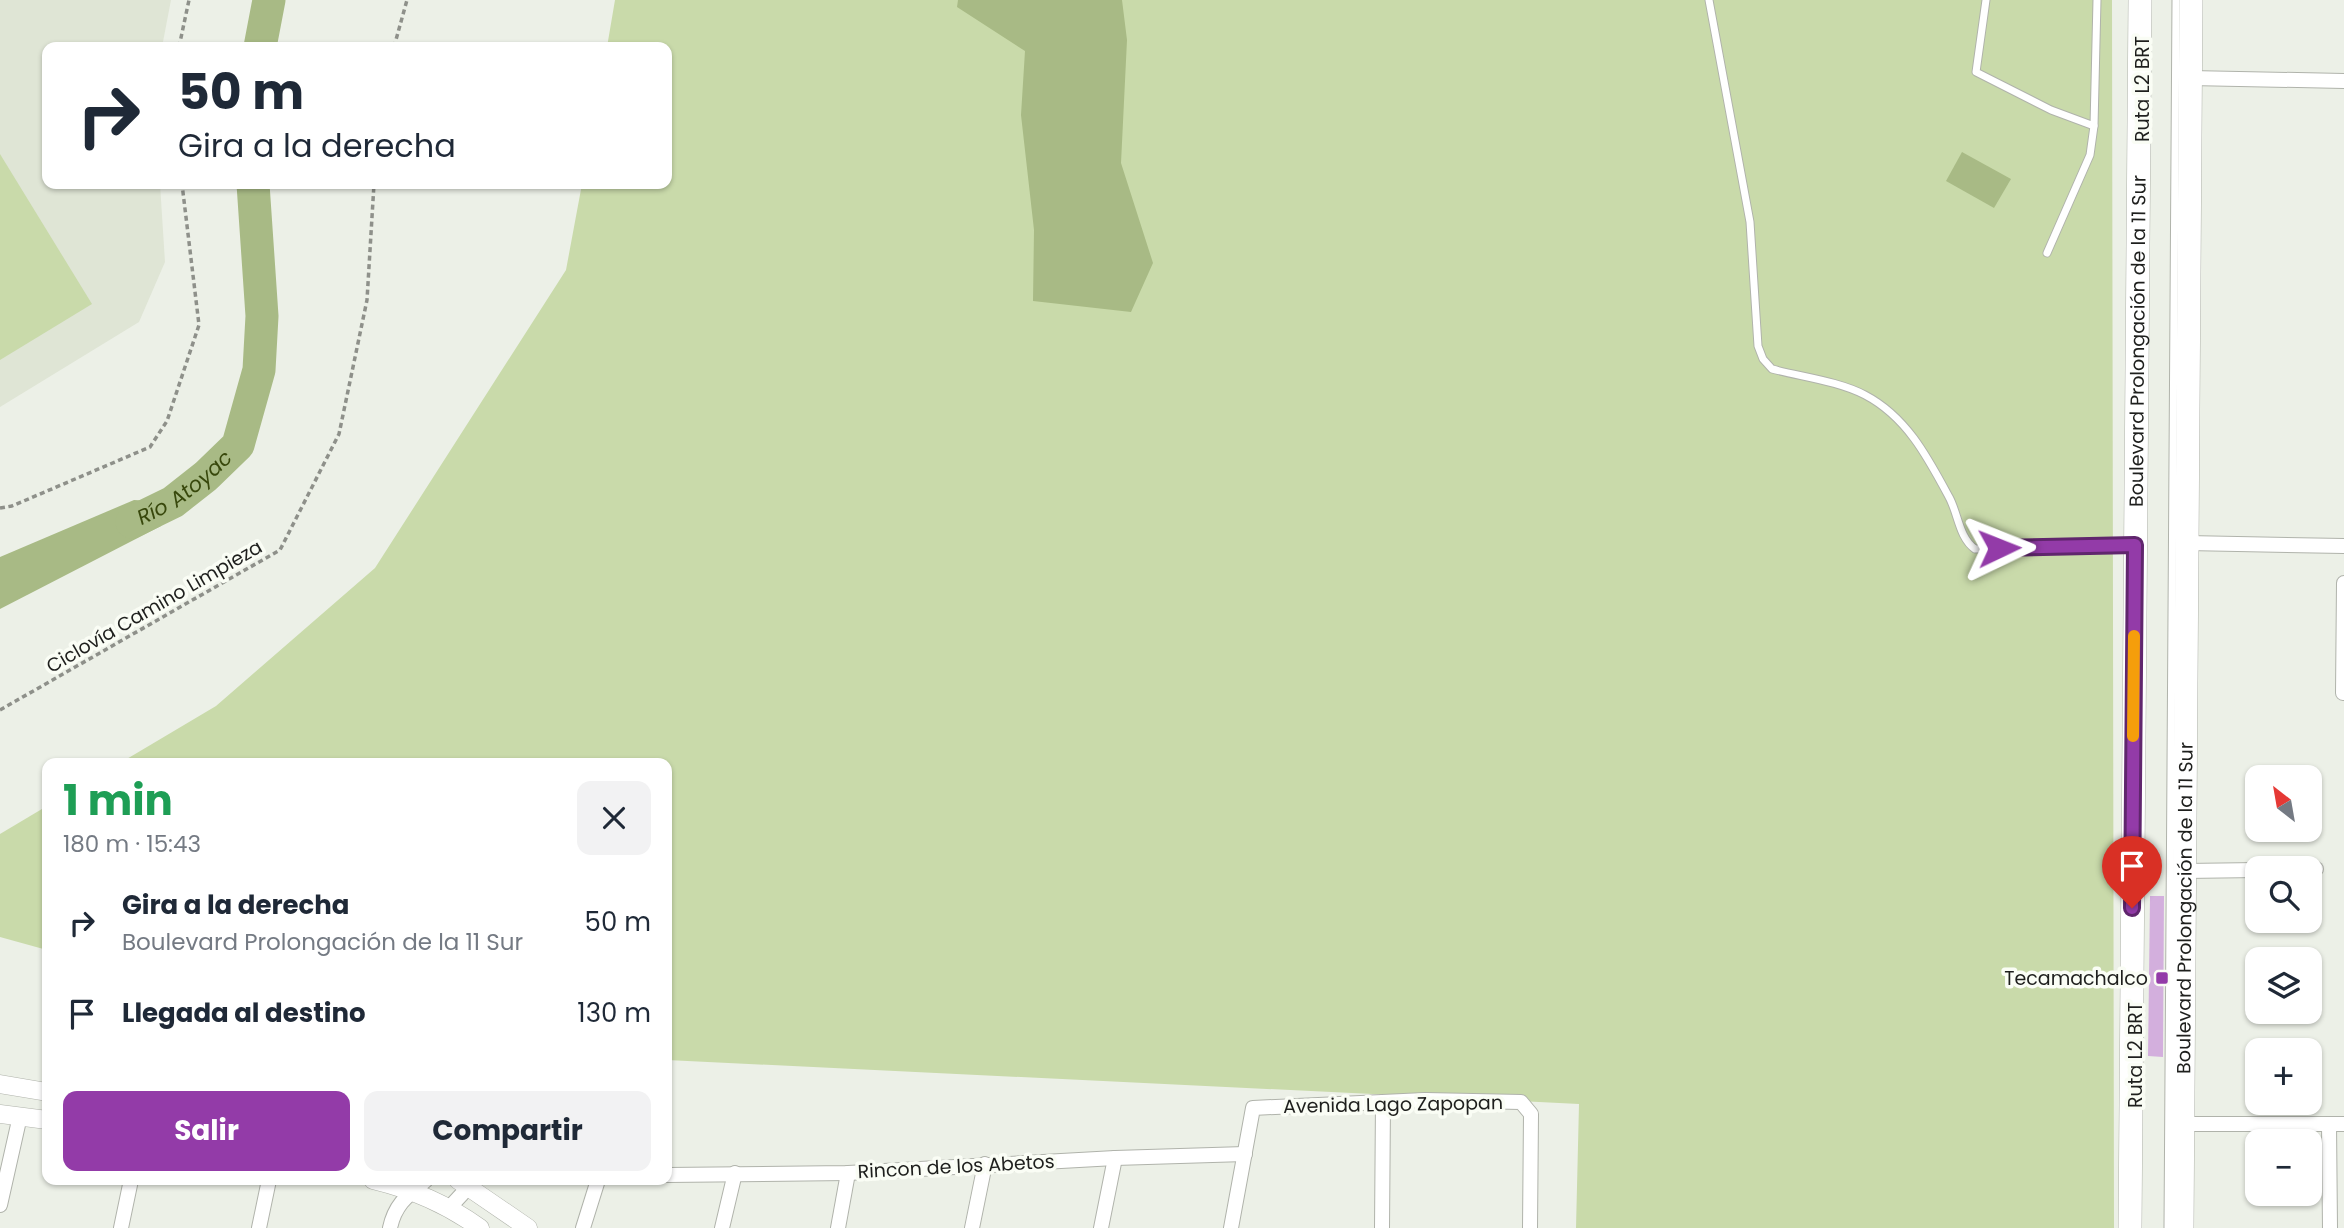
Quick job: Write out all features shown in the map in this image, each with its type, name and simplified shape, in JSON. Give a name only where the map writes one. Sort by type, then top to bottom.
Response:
[{"type":"main road","name":"Boulevard Prolongación de la 11 Sur","points":[[2132,1228],[2135,545],[2142,0]]},
{"type":"main road","name":"Boulevard Prolongación de la 11 Sur","points":[[2182,1228],[2191,0]]},
{"type":"street","points":[[2190,78],[2344,81]]},
{"type":"street","points":[[2187,543],[2344,546]]},
{"type":"street","points":[[2343,693],[2344,583]]},
{"type":"street","points":[[2185,871],[2245,870]]},
{"type":"street","points":[[0,1084],[42,1091]]},
{"type":"street","name":"Avenida Lago Zapopan","points":[[1245,1154],[1251,1111],[1255,1107],[1383,1102],[1521,1101],[1531,1114],[1530,1228]]},
{"type":"street","points":[[1382,1228],[1383,1102]]},
{"type":"street","points":[[0,1114],[42,1119]]},
{"type":"street","points":[[0,1205],[20,1116]]},
{"type":"street","points":[[2183,1124],[2337,1124],[2330,1228]]},
{"type":"street","points":[[1231,1228],[1245,1154]]},
{"type":"street","name":"Rincon de los Abetos","points":[[672,1175],[735,1172],[848,1173],[985,1164],[1245,1154]]},
{"type":"street","points":[[1101,1228],[1115,1158]]},
{"type":"street","points":[[972,1228],[985,1164]]},
{"type":"street","points":[[722,1228],[735,1172]]},
{"type":"street","points":[[838,1228],[848,1173]]},
{"type":"street","points":[[121,1228],[130,1185]]},
{"type":"street","points":[[259,1228],[268,1185]]},
{"type":"street","points":[[390,1228],[394,1210],[420,1185],[480,1228]]},
{"type":"street","points":[[450,1207],[464,1185]]},
{"type":"street","points":[[472,1185],[528,1228]]},
{"type":"street","points":[[583,1228],[596,1185]]},
{"type":"lane","points":[[1709,0],[1750,222],[1758,346],[1763,359],[1772,369],[1863,394],[1889,411],[1913,435],[1951,500],[1966,540],[1975,549],[2135,545]]},
{"type":"lane","points":[[1986,0],[1976,72],[2040,105],[2094,126]]},
{"type":"lane","points":[[2047,253],[2090,155],[2094,126],[2097,0]]},
{"type":"lane","name":"Ruta L2 BRT","points":[[2132,1228],[2142,0]]},
{"type":"lane","name":"Ruta L2 BRT","points":[[2168,1228],[2176,0]]},
{"type":"path","points":[[180,42],[189,0]]},
{"type":"path","points":[[395,42],[407,0]]},
{"type":"path","points":[[0,508],[12,506],[150,447],[167,421],[198,325],[183,189]]},
{"type":"path","name":"Ciclovía Camino Limpieza","points":[[0,710],[280,550],[340,434],[367,300],[374,189]]},
{"type":"shaded area","points":[[0,0],[171,0],[163,42],[42,42],[42,189],[160,189],[165,262],[139,322],[0,407]]},
{"type":"shaded area","points":[[615,0],[2112,0],[2114,1228],[1576,1228],[1579,1104],[672,1060],[672,758],[128,758],[216,706],[375,568],[566,270],[581,189],[672,189],[672,42],[608,42]]},
{"type":"shaded area","points":[[958,0],[1122,0],[1127,40],[1121,163],[1153,263],[1131,312],[1033,301],[1034,230],[1021,115],[1025,51],[957,7]]},
{"type":"shaded area","points":[[1962,152],[2011,179],[1994,208],[1946,181]]},
{"type":"shaded area","points":[[0,154],[92,304],[0,360]]},
{"type":"shaded area","points":[[134,500],[173,502],[161,526],[0,609],[0,557]]},
{"type":"shaded area","points":[[42,809],[42,949],[0,937],[0,834]]},
{"type":"building","points":[[2150,896],[2164,896],[2163,1057],[2148,1056]]},
{"type":"waterway","name":"Río Atoyac","points":[[261,42],[269,0]]},
{"type":"waterway","name":"Río Atoyac","points":[[132,522],[173,502],[206,476],[238,445],[259,370],[262,316],[253,189]]},
{"type":"slow traffic","points":[[2133,736],[2134,636]]},
{"type":"place","name":"Tecamachalco","points":[[2162,978]]},
{"type":"route","points":[[1999,548],[2135,545],[2132,908]]}]
